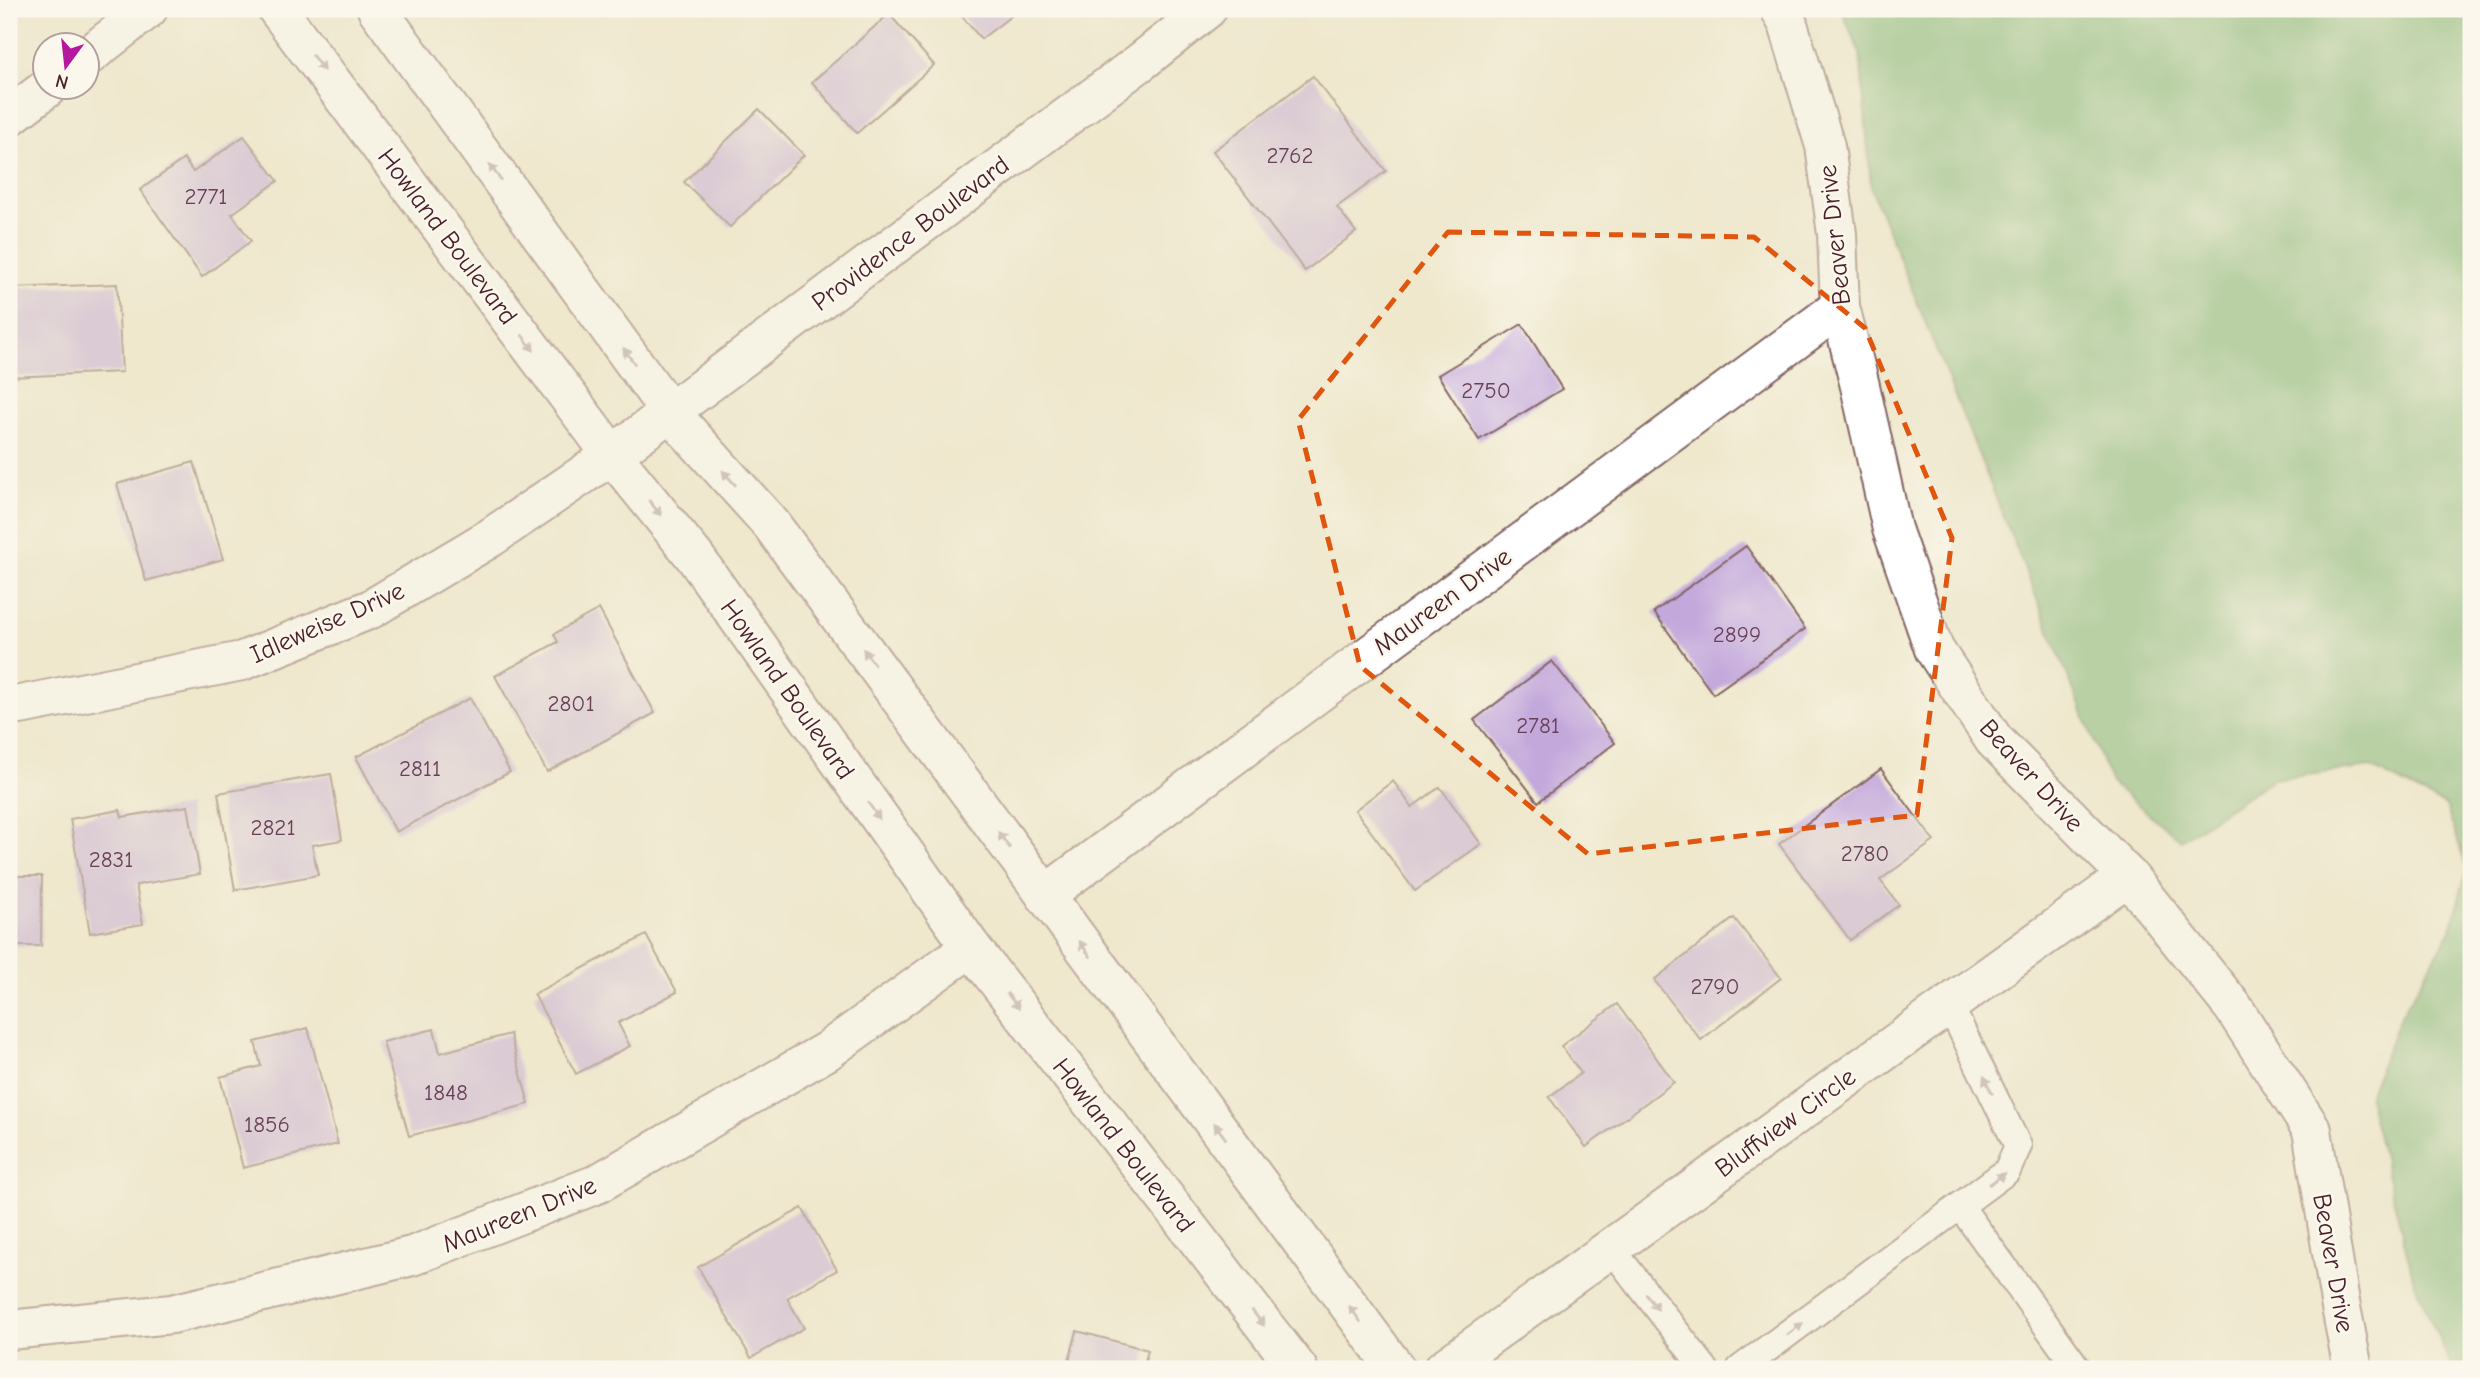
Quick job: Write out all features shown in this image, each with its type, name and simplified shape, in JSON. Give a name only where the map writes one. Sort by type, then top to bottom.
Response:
[{"type":"street","points":[[102,45],[148,9]]},
{"type":"street","name":"Howland Boulevard","points":[[277,9],[612,455],[695,557],[971,947],[1298,1369]]},
{"type":"street","points":[[377,9],[669,411],[771,524],[1396,1369]]},
{"type":"street","name":"Providence Boulevard","points":[[612,455],[1131,69],[1207,9]]},
{"type":"street","name":"Beaver Drive","points":[[1780,9],[1788,24],[1825,146],[1837,234],[1840,307],[1892,529],[1934,649],[1994,740],[2128,876],[2233,1007],[2312,1130],[2353,1369]]},
{"type":"street","points":[[9,117],[32,99]]},
{"type":"street","name":"Maureen Drive","points":[[1045,895],[1840,307]]},
{"type":"street","name":"Idleweise Drive","points":[[9,705],[242,661],[371,609],[490,538],[612,455]]},
{"type":"street","name":"Bluffview Circle","points":[[1443,1369],[2128,876]]},
{"type":"street","name":"Maureen Drive","points":[[9,1330],[172,1314],[412,1256],[572,1194],[597,1184],[827,1051],[971,947]]},
{"type":"lane","points":[[1740,1369],[2007,1171],[2018,1146],[1949,1004]]},
{"type":"lane","points":[[1960,1206],[2078,1369]]},
{"type":"lane","points":[[1611,1248],[1704,1369]]},
{"type":"highlighted area","points":[[1448,232],[1754,237],[1865,328],[1952,538],[1917,815],[1588,854],[1360,666],[1298,420]]},
{"type":"green space","points":[[1841,9],[2471,9],[2471,1369],[2452,1369],[2414,1281],[2368,1098],[2398,1021],[2451,930],[2467,868],[2446,806],[2371,767],[2273,779],[2181,840],[2111,783],[1871,188],[1860,53]]},
{"type":"building","points":[[956,9],[1020,9],[981,39]]},
{"type":"building","points":[[889,14],[934,65],[857,133],[812,82]]},
{"type":"building","points":[[1313,76],[1386,171],[1337,207],[1356,232],[1305,271],[1213,151]]},
{"type":"building","points":[[759,109],[804,155],[730,227],[684,182]]},
{"type":"building","points":[[244,136],[278,181],[232,214],[251,241],[202,277],[140,190],[184,159],[193,172]]},
{"type":"building","points":[[117,284],[122,372],[9,377],[9,288]]},
{"type":"building","points":[[1522,324],[1562,389],[1479,440],[1438,375]]},
{"type":"building","points":[[194,462],[223,559],[146,581],[117,484]]},
{"type":"building","points":[[1746,546],[1805,629],[1713,694],[1654,612]]},
{"type":"building","points":[[599,609],[655,713],[547,772],[495,676],[558,642],[554,634]]},
{"type":"building","points":[[1552,661],[1615,743],[1538,802],[1474,720]]},
{"type":"building","points":[[470,698],[510,772],[396,832],[356,757]]},
{"type":"building","points":[[1881,769],[1934,841],[1880,880],[1899,905],[1850,940],[1779,844]]},
{"type":"building","points":[[331,774],[342,840],[312,845],[318,875],[235,890],[218,793]]},
{"type":"building","points":[[1393,781],[1412,807],[1440,787],[1481,844],[1415,891],[1355,810]]},
{"type":"building","points":[[188,806],[200,874],[136,885],[143,924],[90,933],[70,819],[120,810],[122,817]]},
{"type":"building","points":[[9,876],[42,876],[41,946],[9,946]]},
{"type":"building","points":[[1734,918],[1781,978],[1701,1040],[1654,980]]},
{"type":"building","points":[[646,935],[677,992],[618,1023],[630,1046],[576,1074],[534,994]]},
{"type":"building","points":[[1617,1004],[1674,1082],[1586,1147],[1549,1097],[1581,1073],[1561,1046]]},
{"type":"building","points":[[308,1028],[338,1144],[243,1168],[220,1077],[261,1066],[255,1042]]},
{"type":"building","points":[[434,1029],[440,1053],[510,1034],[529,1104],[409,1136],[383,1042]]},
{"type":"building","points":[[9,1093],[13,1093],[12,1204],[9,1204]]},
{"type":"building","points":[[802,1208],[837,1270],[787,1298],[804,1328],[751,1358],[698,1267]]},
{"type":"building","points":[[1077,1331],[1148,1350],[1143,1369],[1067,1369]]}]
